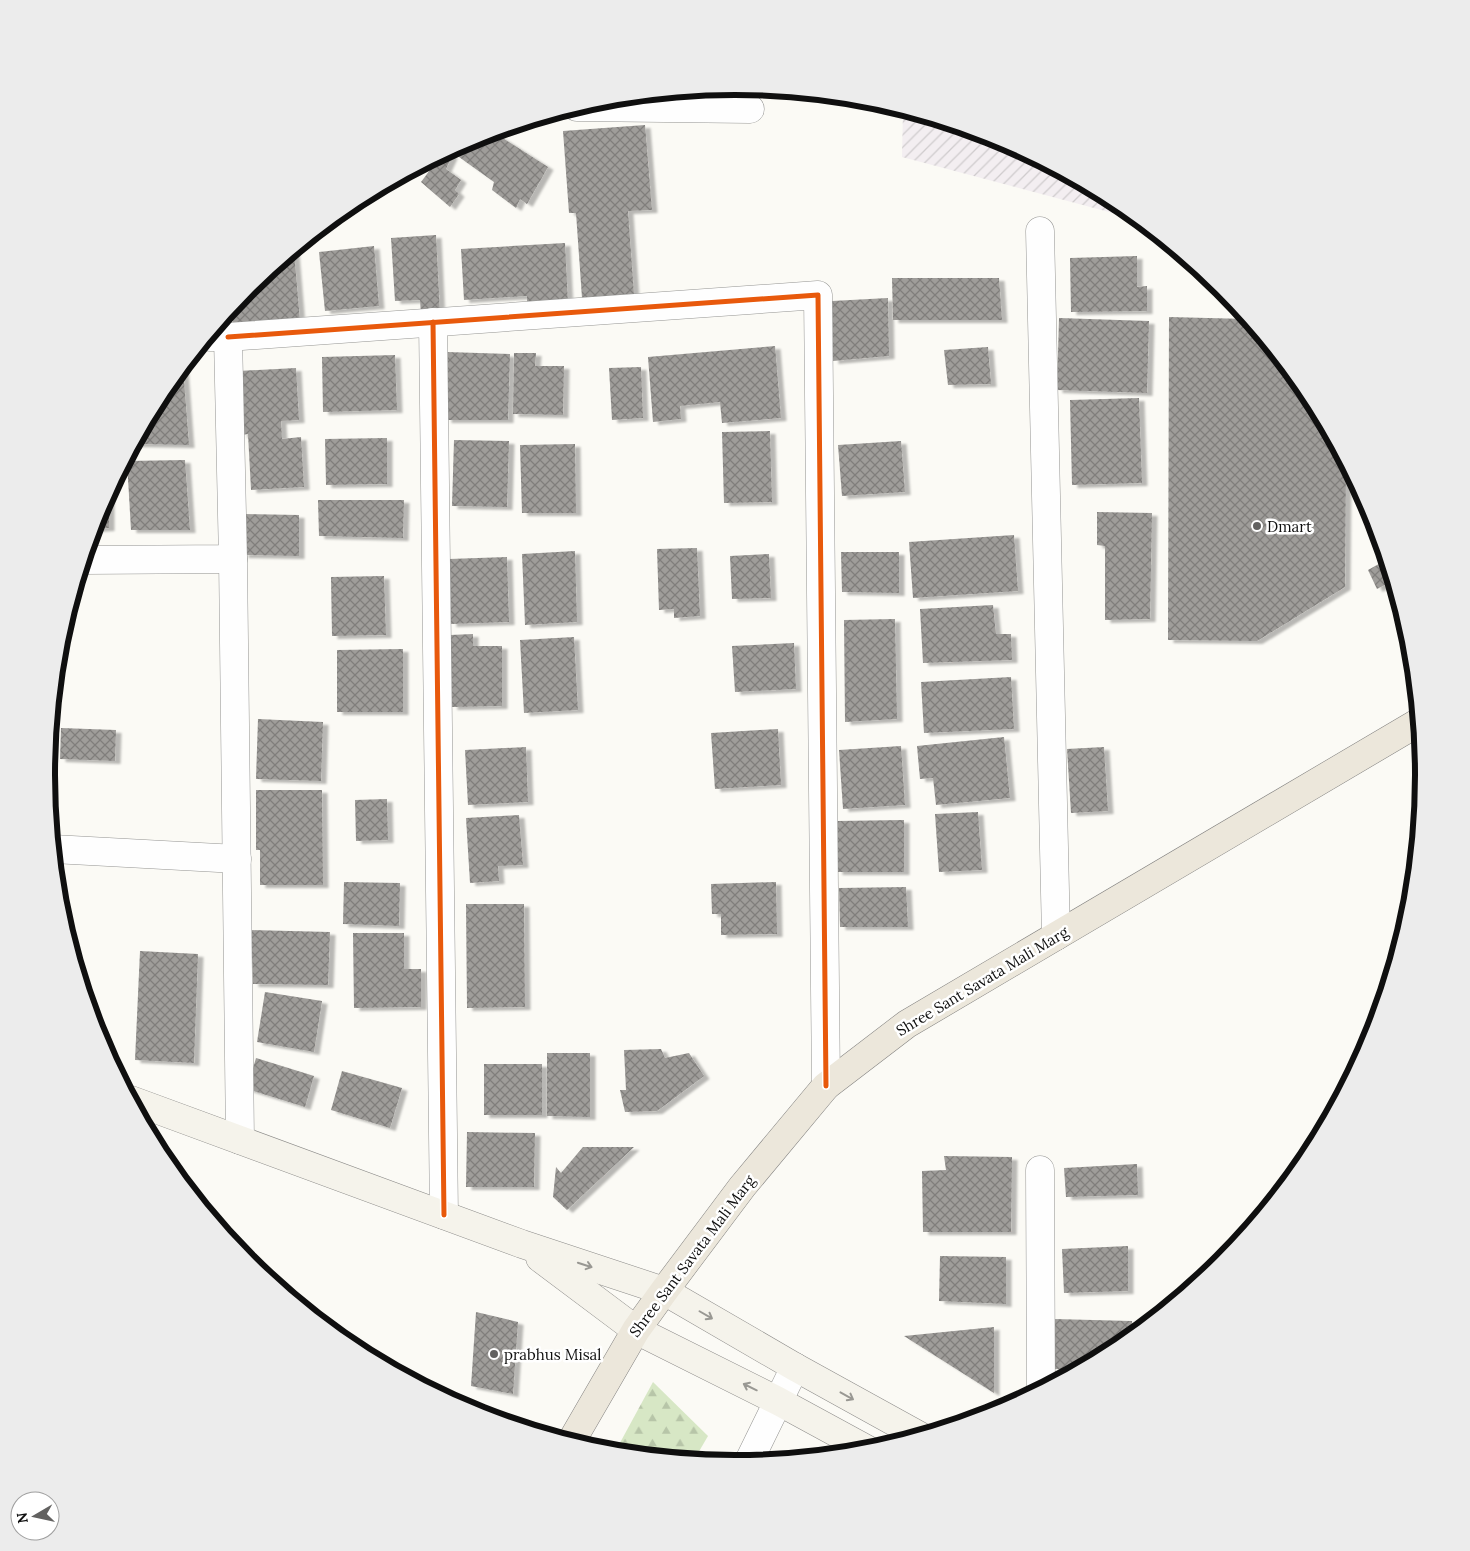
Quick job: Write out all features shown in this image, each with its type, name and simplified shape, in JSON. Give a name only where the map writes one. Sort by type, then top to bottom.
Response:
[{"type":"main road","name":"Shree Sant Savata Mali Marg","points":[[575,1436],[636,1330],[664,1290],[742,1187],[826,1086],[907,1024],[1413,725]]},
{"type":"main road","points":[[139,1103],[522,1244],[664,1290],[794,1367],[912,1432]]},
{"type":"main road","points":[[522,1244],[636,1330],[778,1401],[857,1444]]},
{"type":"street","points":[[611,107],[750,109]]},
{"type":"street","points":[[1040,231],[1056,936]]},
{"type":"street","points":[[240,1140],[233,559],[218,337],[818,295],[826,1086]]},
{"type":"street","points":[[433,322],[444,1215]]},
{"type":"street","points":[[90,560],[233,559]]},
{"type":"street","points":[[59,849],[237,859]]},
{"type":"street","points":[[1040,1170],[1041,1382]]},
{"type":"street","points":[[752,1455],[794,1367]]},
{"type":"shaded area","points":[[903,117],[954,132],[995,147],[1075,187],[1120,215],[902,157]]},
{"type":"green space","points":[[653,1382],[708,1436],[697,1454],[646,1450],[619,1445]]},
{"type":"building","points":[[645,125],[652,210],[628,211],[634,294],[582,298],[576,213],[569,213],[563,131]]},
{"type":"building","points":[[502,137],[548,167],[527,204],[520,199],[516,208],[492,190],[494,182],[459,157],[460,154],[475,147]]},
{"type":"building","points":[[451,158],[446,169],[461,180],[455,190],[459,194],[450,207],[421,182],[432,167]]},
{"type":"building","points":[[436,235],[440,314],[421,315],[420,300],[395,301],[391,238]]},
{"type":"building","points":[[565,243],[568,303],[527,305],[527,296],[464,300],[461,249]]},
{"type":"building","points":[[374,246],[379,306],[325,311],[319,252]]},
{"type":"building","points":[[1137,256],[1137,287],[1147,286],[1147,311],[1071,312],[1070,258]]},
{"type":"building","points":[[295,258],[300,321],[233,326],[233,318],[254,295]]},
{"type":"building","points":[[892,278],[999,278],[1002,320],[893,320]]},
{"type":"building","points":[[888,298],[889,356],[833,361],[832,301]]},
{"type":"building","name":"Dmart","points":[[1169,317],[1238,319],[1274,362],[1300,398],[1324,436],[1346,477],[1345,587],[1257,641],[1168,640]]},
{"type":"building","points":[[1059,318],[1149,321],[1147,393],[1057,390]]},
{"type":"building","points":[[775,346],[781,418],[722,423],[720,402],[680,406],[681,419],[653,422],[648,357]]},
{"type":"building","points":[[988,347],[991,384],[948,385],[944,350]]},
{"type":"building","points":[[447,352],[510,354],[508,420],[446,420]]},
{"type":"building","points":[[514,353],[536,353],[535,366],[564,366],[563,415],[513,414]]},
{"type":"building","points":[[395,355],[397,410],[323,412],[322,357]]},
{"type":"building","points":[[641,367],[643,418],[612,420],[609,368]]},
{"type":"building","points":[[296,368],[299,420],[281,421],[282,439],[301,437],[304,487],[251,490],[248,434],[242,435],[238,371]]},
{"type":"building","points":[[184,379],[189,445],[141,444]]},
{"type":"building","points":[[1139,398],[1142,483],[1072,485],[1070,400]]},
{"type":"building","points":[[770,431],[772,502],[724,503],[722,432]]},
{"type":"building","points":[[387,438],[387,484],[326,485],[325,439]]},
{"type":"building","points":[[454,440],[509,441],[507,507],[452,506]]},
{"type":"building","points":[[901,441],[905,492],[842,496],[838,445]]},
{"type":"building","points":[[575,444],[576,513],[522,513],[520,445]]},
{"type":"building","points":[[185,460],[190,530],[131,530],[128,470],[132,461]]},
{"type":"building","points":[[318,500],[404,500],[403,538],[319,536]]},
{"type":"building","points":[[109,511],[109,528],[102,528]]},
{"type":"building","points":[[1097,512],[1152,513],[1150,619],[1105,620],[1105,546],[1097,545]]},
{"type":"building","points":[[244,514],[299,515],[299,556],[243,555]]},
{"type":"building","points":[[1014,535],[1018,591],[913,598],[909,542]]},
{"type":"building","points":[[697,548],[700,616],[674,618],[674,609],[659,610],[657,549]]},
{"type":"building","points":[[575,551],[577,622],[525,625],[522,554]]},
{"type":"building","points":[[841,552],[899,552],[899,593],[842,592]]},
{"type":"building","points":[[769,554],[771,598],[732,599],[730,556]]},
{"type":"building","points":[[507,557],[509,622],[451,624],[449,559]]},
{"type":"building","points":[[1381,563],[1387,584],[1377,589],[1368,570]]},
{"type":"building","points":[[384,576],[386,635],[332,636],[331,577]]},
{"type":"building","points":[[993,605],[996,634],[1011,634],[1012,660],[923,663],[920,609]]},
{"type":"building","points":[[895,619],[897,719],[845,722],[844,620]]},
{"type":"building","points":[[473,634],[473,646],[502,646],[502,706],[452,707],[450,635]]},
{"type":"building","points":[[574,637],[578,710],[524,713],[520,640]]},
{"type":"building","points":[[794,643],[796,689],[735,692],[732,646]]},
{"type":"building","points":[[403,649],[403,712],[337,712],[337,650]]},
{"type":"building","points":[[1011,677],[1014,729],[924,733],[921,682]]},
{"type":"building","points":[[258,719],[323,722],[321,781],[256,779]]},
{"type":"building","points":[[61,728],[116,730],[115,761],[60,759]]},
{"type":"building","points":[[778,729],[781,785],[715,789],[711,733]]},
{"type":"building","points":[[1004,737],[1010,798],[936,805],[933,778],[920,779],[917,746]]},
{"type":"building","points":[[901,746],[905,805],[843,809],[839,750]]},
{"type":"building","points":[[526,747],[528,802],[468,805],[465,750]]},
{"type":"building","points":[[1104,747],[1108,811],[1071,813],[1067,749]]},
{"type":"building","points":[[256,790],[322,790],[323,885],[260,885],[260,850],[256,850]]},
{"type":"building","points":[[387,799],[388,840],[356,841],[355,800]]},
{"type":"building","points":[[978,812],[982,870],[939,872],[935,814]]},
{"type":"building","points":[[519,815],[523,865],[498,866],[499,881],[470,883],[466,818]]},
{"type":"building","points":[[904,820],[904,872],[837,872],[837,821]]},
{"type":"building","points":[[344,882],[400,883],[399,926],[343,924]]},
{"type":"building","points":[[776,882],[777,934],[721,935],[721,914],[712,914],[711,884]]},
{"type":"building","points":[[906,887],[908,927],[840,927],[839,888]]},
{"type":"building","points":[[466,904],[524,904],[525,1007],[467,1008]]},
{"type":"building","points":[[251,930],[330,932],[328,985],[253,984]]},
{"type":"building","points":[[353,933],[404,933],[404,969],[421,969],[421,1007],[354,1008]]},
{"type":"building","points":[[140,951],[198,954],[194,1063],[135,1060]]},
{"type":"building","points":[[265,992],[322,1001],[314,1052],[257,1042]]},
{"type":"building","points":[[661,1049],[665,1058],[689,1053],[704,1076],[657,1111],[625,1112],[620,1090],[626,1090],[624,1050]]},
{"type":"building","points":[[547,1053],[590,1053],[590,1117],[547,1116]]},
{"type":"building","points":[[256,1058],[314,1076],[305,1107],[247,1089]]},
{"type":"building","points":[[484,1064],[542,1064],[542,1115],[484,1115]]},
{"type":"building","points":[[342,1071],[402,1088],[390,1128],[331,1110]]},
{"type":"building","points":[[467,1132],[535,1133],[534,1187],[466,1187]]},
{"type":"building","points":[[583,1147],[634,1147],[567,1210],[553,1197],[556,1167],[561,1173]]},
{"type":"building","points":[[944,1156],[1012,1157],[1011,1232],[923,1232],[922,1171],[946,1170]]},
{"type":"building","points":[[1137,1164],[1138,1195],[1066,1197],[1064,1168]]},
{"type":"building","points":[[1128,1246],[1128,1291],[1064,1293],[1062,1249]]},
{"type":"building","points":[[940,1256],[1006,1257],[1006,1304],[939,1301]]},
{"type":"building","name":"prabhus Misal","points":[[476,1312],[518,1322],[513,1394],[471,1386]]},
{"type":"building","points":[[1054,1319],[1132,1321],[1132,1328],[1113,1341],[1065,1369],[1054,1369]]},
{"type":"building","points":[[994,1327],[994,1393],[904,1336]]},
{"type":"cycle path","points":[[228,337],[818,295],[826,1086]]},
{"type":"cycle path","points":[[433,322],[444,1215]]},
{"type":"place","name":"Dmart","points":[[1257,526]]},
{"type":"place","name":"prabhus Misal","points":[[494,1354]]}]
